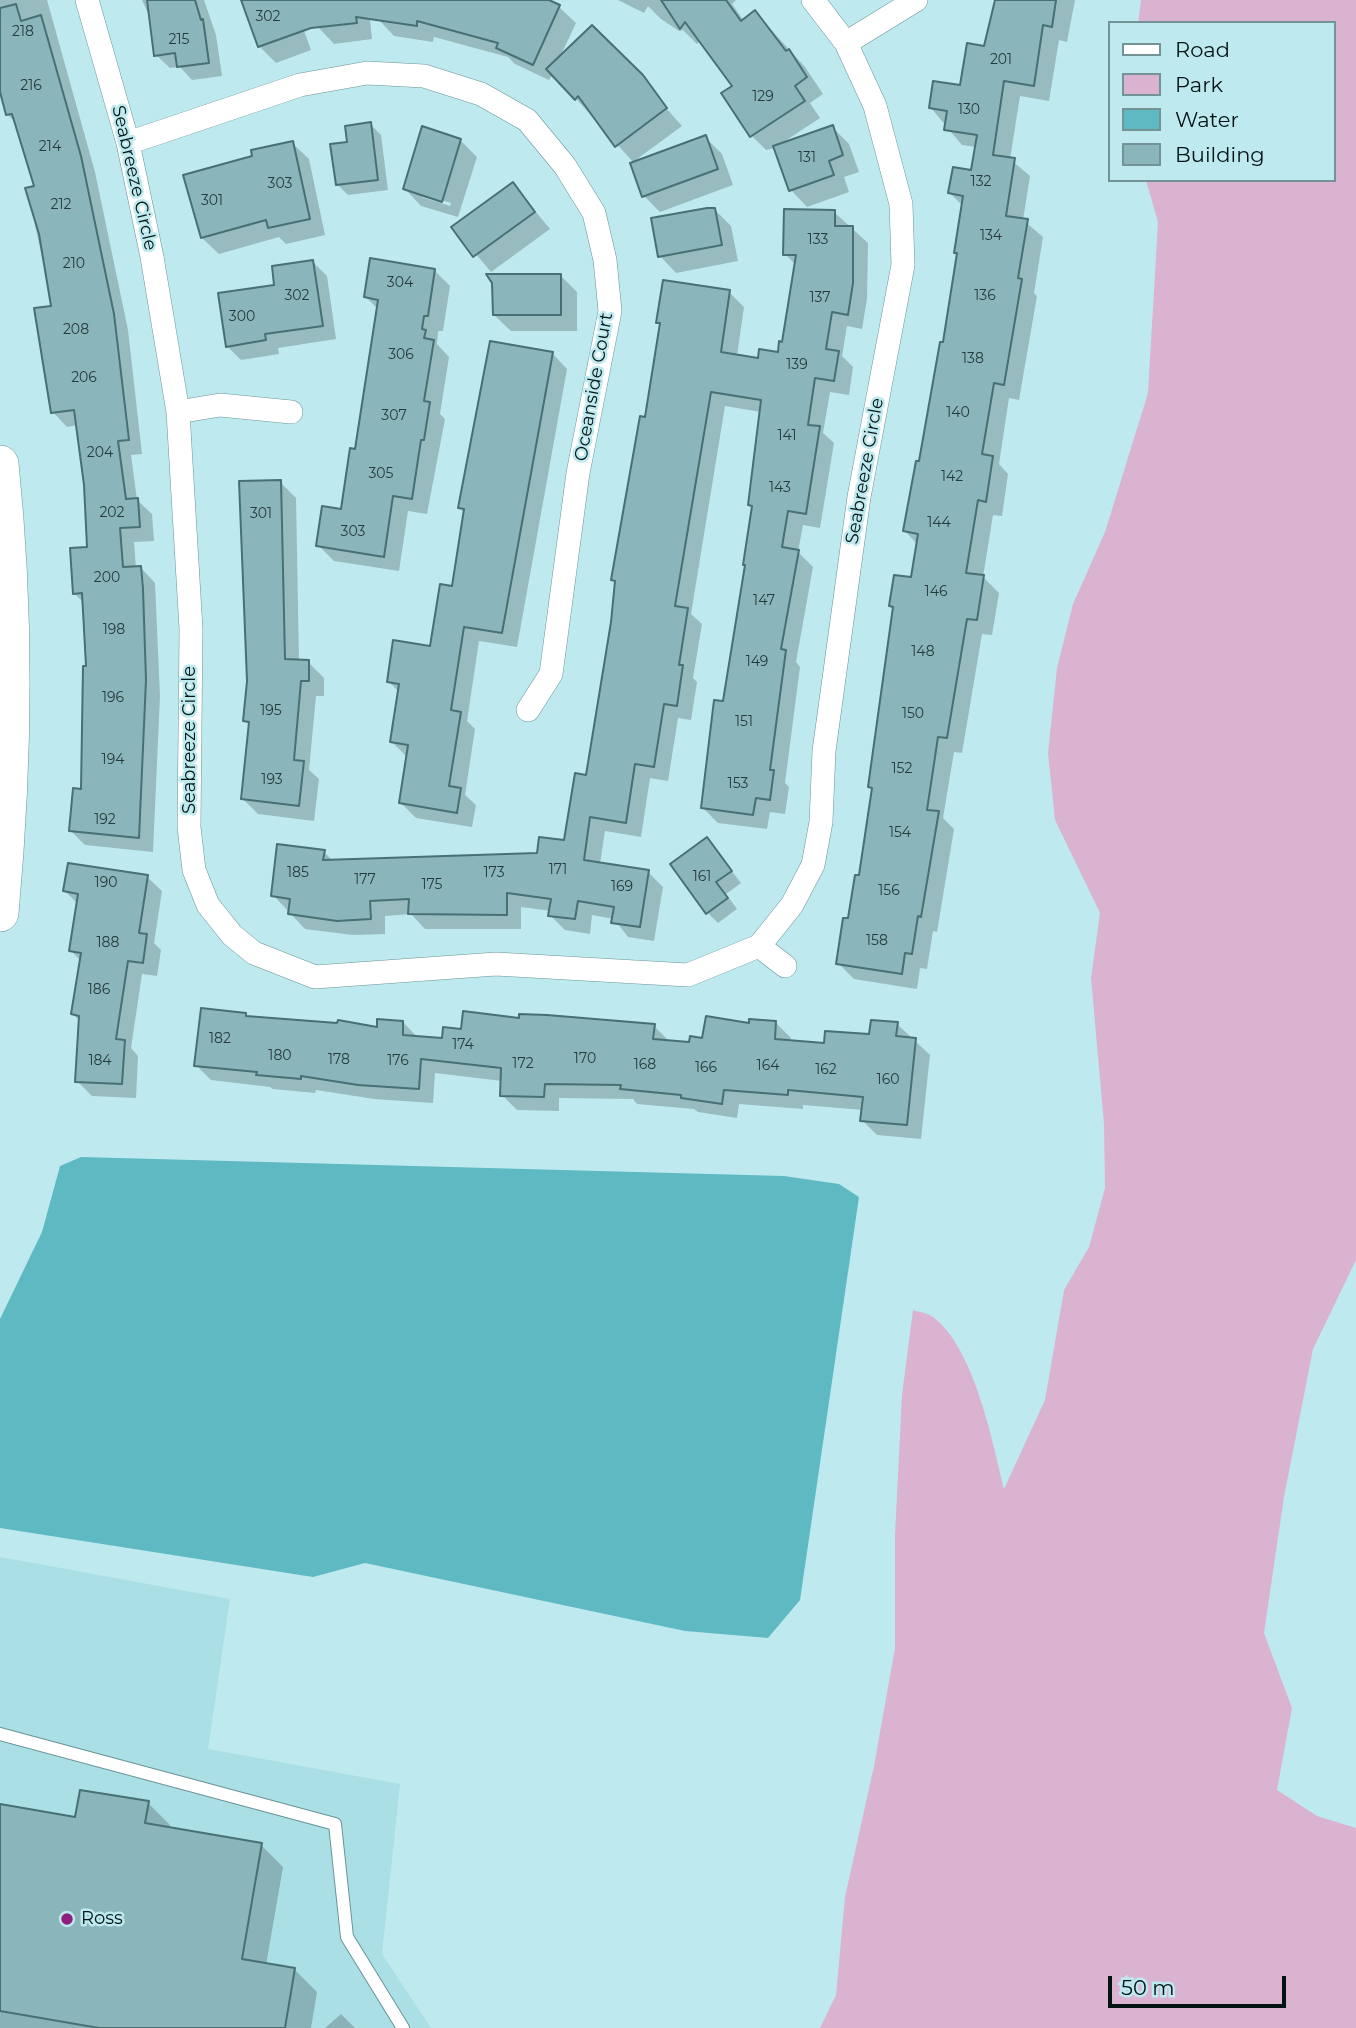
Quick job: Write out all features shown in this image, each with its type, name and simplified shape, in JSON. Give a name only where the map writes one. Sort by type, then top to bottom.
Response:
[{"type":"main road","points":[[0,464],[10,555],[14,670],[9,812],[0,913]]},
{"type":"street","name":"Seabreeze Circle","points":[[87,0],[128,144],[152,257],[177,412],[191,629],[189,827],[194,870],[208,905],[232,935],[254,953],[315,977],[496,964],[688,975],[759,946],[792,905],[813,865],[821,822],[824,751],[859,497],[904,265],[901,204],[875,106],[846,43],[813,0]]},
{"type":"street","points":[[846,43],[916,0]]},
{"type":"street","name":"Oceanside Court","points":[[128,144],[300,85],[367,72],[424,75],[481,94],[527,120],[565,166],[594,213],[605,260],[610,311],[578,473],[551,674],[528,710]]},
{"type":"street","points":[[177,412],[220,405],[291,412]]},
{"type":"street","points":[[759,946],[785,967]]},
{"type":"lane","points":[[0,1734],[335,1824],[347,1937],[402,2028]]},
{"type":"shaded area","points":[[0,1557],[230,1599],[208,1749],[400,1784],[382,1954],[431,2028],[0,2028]]},
{"type":"green space","points":[[1141,0],[1356,0],[1356,1260],[1313,1349],[1284,1497],[1264,1633],[1292,1708],[1277,1790],[1317,1816],[1356,1828],[1356,2028],[820,2028],[836,1995],[845,1897],[874,1766],[895,1648],[895,1535],[902,1395],[913,1310],[933,1317],[960,1350],[980,1397],[1004,1489],[1045,1400],[1064,1290],[1089,1247],[1105,1188],[1104,1124],[1091,978],[1100,913],[1055,820],[1048,753],[1057,668],[1073,604],[1105,532],[1148,393],[1158,222],[1147,182],[1335,182],[1335,21],[1138,21]]},
{"type":"water","points":[[81,1157],[784,1176],[839,1184],[859,1197],[800,1600],[768,1638],[685,1631],[365,1563],[313,1577],[0,1528],[0,1319],[42,1232],[60,1166]]},
{"type":"building","points":[[147,0],[195,0],[201,20],[203,19],[209,63],[177,67],[175,53],[154,56]]},
{"type":"building","points":[[241,0],[549,0],[560,5],[533,65],[496,48],[498,43],[417,21],[417,26],[356,17],[357,23],[311,28],[258,47]]},
{"type":"building","points":[[661,0],[726,0],[741,21],[755,10],[786,51],[789,49],[807,77],[795,86],[805,101],[750,137],[721,93],[732,86],[685,22],[680,29]]},
{"type":"building","points":[[995,0],[1056,0],[1052,27],[1043,25],[1034,86],[1004,81],[993,155],[1015,158],[1006,216],[1028,219],[1018,278],[1022,279],[1004,385],[994,383],[982,454],[993,456],[986,502],[978,500],[966,573],[984,575],[977,620],[967,619],[947,738],[938,737],[927,810],[939,811],[921,917],[918,916],[912,954],[905,953],[902,974],[836,964],[843,918],[848,918],[855,875],[859,875],[872,788],[868,787],[893,607],[889,606],[894,575],[911,577],[918,534],[903,531],[916,461],[919,461],[940,342],[943,342],[963,196],[948,193],[953,167],[971,170],[977,135],[944,130],[947,111],[929,108],[933,81],[960,85],[967,43],[984,46]]},
{"type":"building","points":[[16,4],[21,21],[41,15],[81,156],[114,314],[129,440],[118,441],[126,499],[138,498],[140,527],[120,528],[123,567],[141,566],[143,589],[146,680],[139,838],[69,831],[73,788],[81,789],[83,666],[86,666],[82,593],[73,594],[70,548],[87,547],[84,485],[74,410],[51,413],[34,308],[51,306],[39,234],[25,188],[34,186],[12,114],[6,115],[0,92],[0,8]]},
{"type":"building","points":[[592,25],[643,75],[667,108],[615,147],[578,96],[575,100],[546,69]]},
{"type":"building","points":[[371,122],[378,180],[336,185],[330,144],[347,142],[345,126]]},
{"type":"building","points":[[833,125],[843,155],[829,161],[834,175],[789,191],[773,146]]},
{"type":"building","points":[[422,126],[461,139],[442,202],[403,189]]},
{"type":"building","points":[[706,135],[718,169],[642,197],[630,163]]},
{"type":"building","points":[[293,141],[310,219],[268,228],[266,220],[201,238],[183,175],[252,156],[251,150]]},
{"type":"building","points":[[513,182],[535,212],[473,257],[451,227]]},
{"type":"building","points":[[715,208],[722,245],[658,257],[651,218]]},
{"type":"building","points":[[784,209],[835,210],[835,226],[853,226],[853,283],[848,315],[832,312],[826,349],[839,351],[834,381],[815,378],[808,425],[820,426],[806,514],[788,511],[782,547],[799,550],[781,649],[786,650],[770,770],[774,770],[770,800],[756,798],[753,815],[701,808],[714,700],[723,701],[745,565],[752,506],[748,505],[761,400],[711,392],[675,606],[688,608],[679,665],[683,665],[677,706],[664,704],[654,767],[635,764],[626,823],[590,817],[584,860],[649,870],[640,927],[611,923],[614,907],[578,901],[575,919],[548,916],[551,899],[507,893],[507,915],[408,914],[409,899],[370,901],[371,919],[337,921],[288,914],[290,899],[271,896],[277,844],[325,850],[323,860],[537,853],[539,837],[564,840],[575,773],[586,775],[611,622],[615,581],[611,580],[640,416],[645,417],[660,323],[656,323],[663,280],[730,290],[721,352],[758,358],[759,349],[778,352],[779,341],[782,342],[796,255],[783,255]]},
{"type":"building","points":[[370,258],[435,269],[428,316],[424,316],[422,329],[426,330],[424,338],[434,340],[424,401],[430,402],[424,440],[421,440],[412,499],[393,496],[384,557],[316,546],[322,506],[341,509],[350,448],[355,449],[378,300],[364,297]]},
{"type":"building","points":[[313,260],[323,326],[265,334],[266,340],[226,347],[218,293],[274,285],[272,266]]},
{"type":"building","points":[[486,274],[561,274],[561,315],[493,315],[492,283]]},
{"type":"building","points":[[490,341],[553,352],[502,633],[464,627],[451,710],[461,712],[449,786],[461,788],[457,813],[399,803],[408,745],[390,742],[399,684],[387,682],[393,640],[430,646],[440,584],[452,586],[464,509],[458,508]]},
{"type":"building","points":[[281,480],[285,659],[309,660],[309,681],[301,681],[294,760],[304,761],[299,806],[241,799],[249,722],[243,721],[247,681],[239,481]]},
{"type":"building","points":[[707,837],[732,871],[716,882],[728,898],[706,914],[670,864]]},
{"type":"building","points":[[68,863],[148,875],[139,933],[147,934],[143,963],[128,961],[116,1039],[125,1040],[122,1084],[75,1082],[79,1016],[71,1014],[81,953],[69,951],[78,894],[63,891]]},
{"type":"building","points":[[201,1008],[246,1013],[246,1016],[337,1023],[338,1020],[377,1027],[377,1019],[403,1021],[403,1035],[442,1038],[443,1027],[461,1029],[463,1011],[519,1018],[519,1014],[547,1015],[655,1024],[653,1039],[689,1042],[690,1036],[702,1038],[706,1016],[749,1023],[749,1019],[776,1021],[775,1039],[824,1043],[825,1031],[869,1034],[871,1020],[898,1022],[896,1036],[916,1038],[907,1125],[860,1121],[863,1097],[788,1090],[788,1095],[724,1090],[722,1104],[681,1098],[681,1095],[620,1089],[621,1085],[545,1084],[544,1097],[500,1096],[501,1068],[421,1059],[419,1089],[358,1085],[301,1076],[301,1079],[256,1075],[257,1072],[194,1066]]},
{"type":"building","points":[[80,1790],[149,1801],[145,1823],[262,1843],[242,1959],[295,1968],[285,2028],[99,2028],[0,2011],[0,1804],[75,1817]]},
{"type":"place","name":"Ross","points":[[67,1919]]}]
